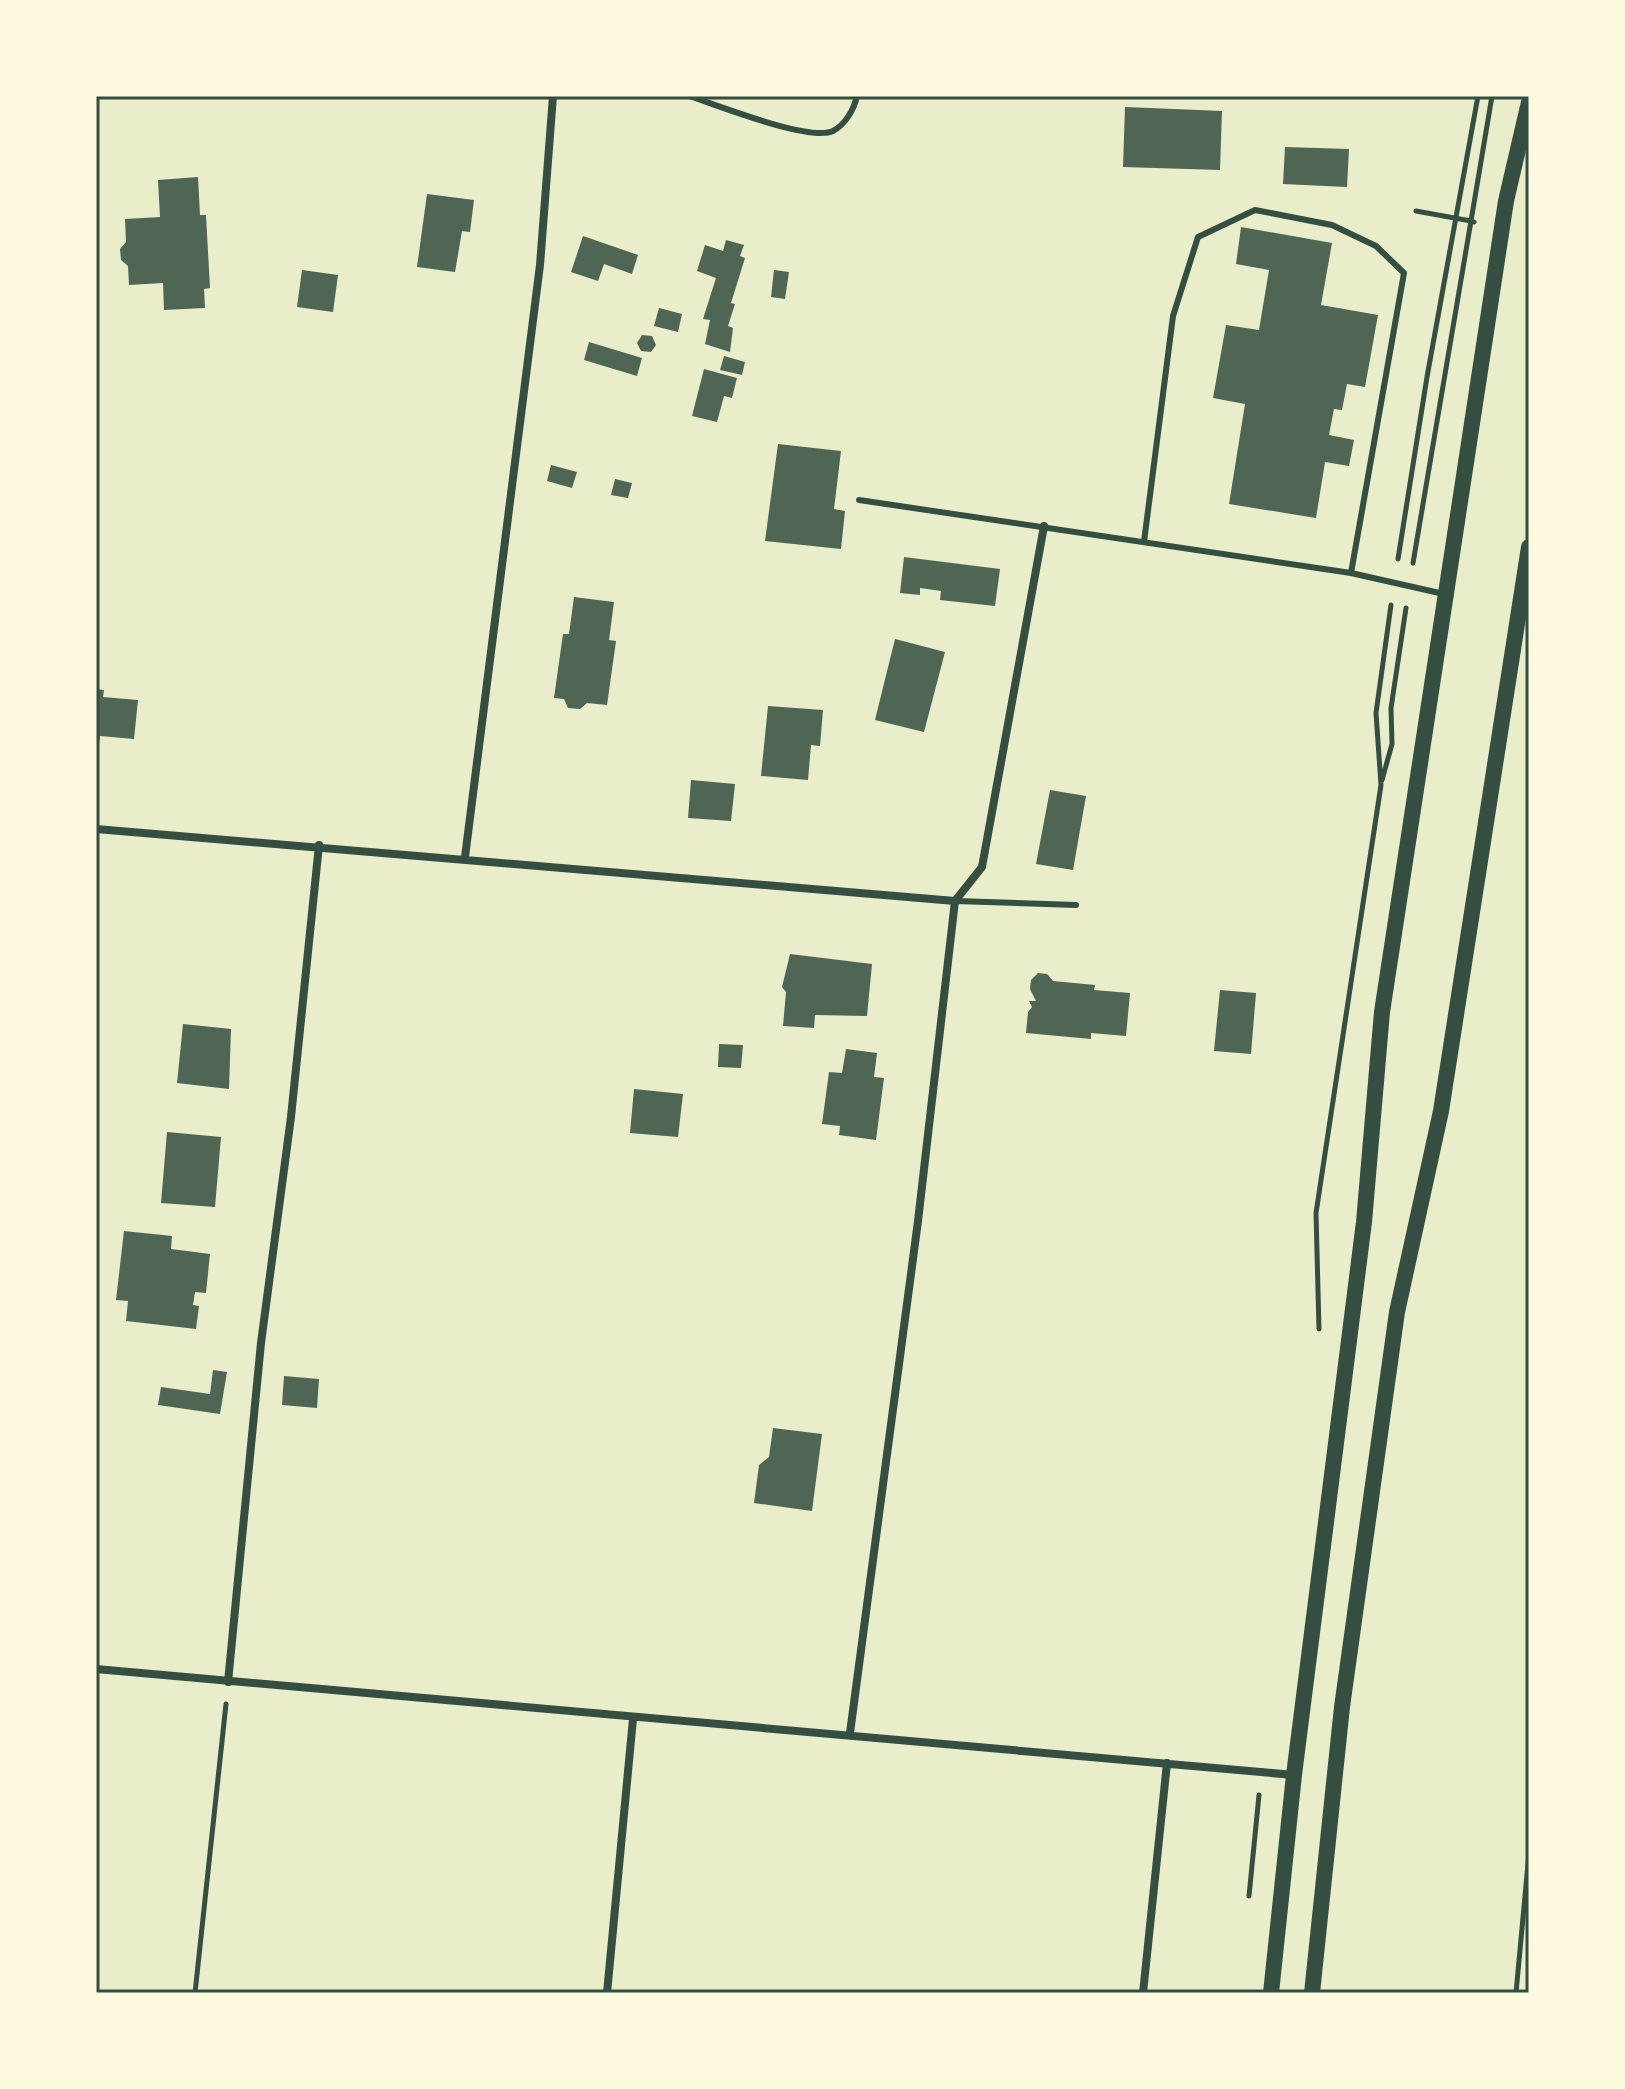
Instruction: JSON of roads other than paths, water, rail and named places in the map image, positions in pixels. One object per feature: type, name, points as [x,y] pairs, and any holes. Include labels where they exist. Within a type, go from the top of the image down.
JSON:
[{"type":"main road","points":[[1271,1993],[1294,1775],[1362,1236],[1382,1012],[1506,201],[1529,102]]},
{"type":"main road","points":[[1312,1993],[1342,1707],[1397,1312],[1441,1111],[1529,547]]},
{"type":"street","points":[[465,857],[540,265],[555,107],[553,96]]},
{"type":"street","points":[[850,1733],[918,1221],[955,901],[982,867],[1044,526]]},
{"type":"street","points":[[96,829],[465,857],[955,901]]},
{"type":"street","points":[[228,1682],[261,1343],[291,1117],[319,845]]},
{"type":"street","points":[[96,1669],[633,1719],[850,1733],[1294,1775]]},
{"type":"street","points":[[607,1993],[633,1719]]},
{"type":"street","points":[[1143,1993],[1167,1763]]},
{"type":"lane","points":[[689,96],[811,133],[833,131],[853,111],[857,96]]},
{"type":"lane","points":[[1144,542],[1173,316],[1198,237],[1255,210],[1332,225],[1376,246],[1404,273],[1351,573]]},
{"type":"lane","points":[[859,500],[1351,573],[1448,594]]},
{"type":"lane","points":[[955,901],[1076,905]]}]
